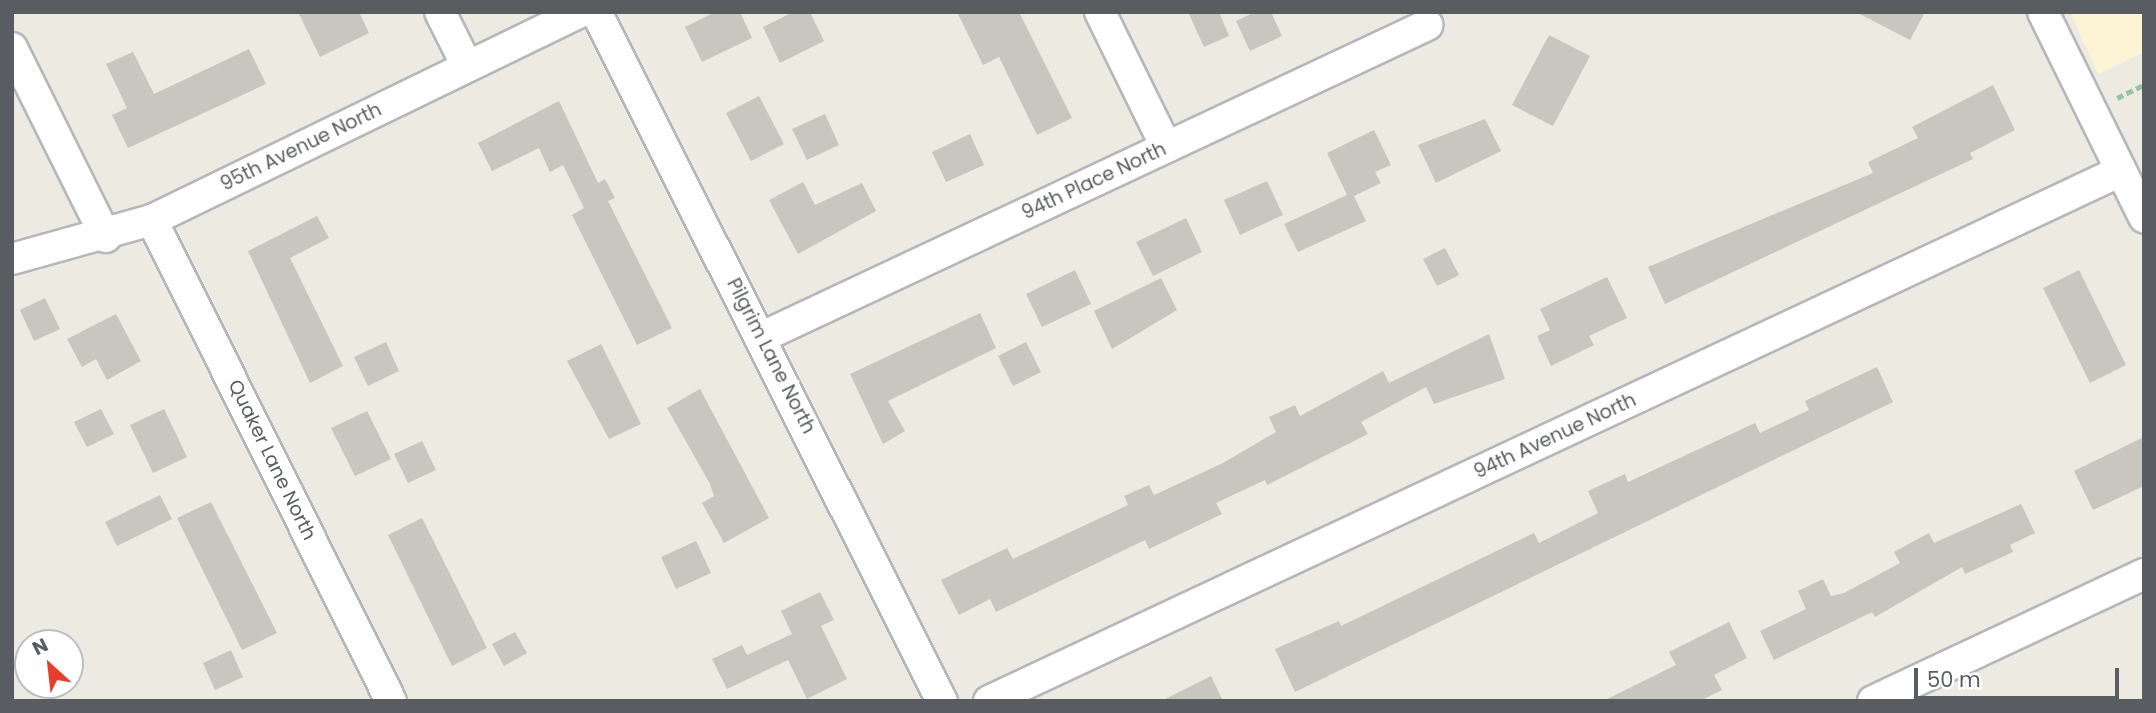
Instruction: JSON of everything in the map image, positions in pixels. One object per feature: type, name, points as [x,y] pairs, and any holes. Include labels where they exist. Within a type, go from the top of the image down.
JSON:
[{"type":"street","points":[[440,12],[467,66]]},
{"type":"street","name":"95th Avenue North","points":[[12,259],[106,237],[152,219],[581,12]]},
{"type":"street","name":"Pilgrim Lane North","points":[[596,12],[762,337],[942,701]]},
{"type":"street","points":[[1100,12],[1166,147]]},
{"type":"street","points":[[2043,12],[2144,217]]},
{"type":"street","name":"94th Place North","points":[[762,337],[1427,25]]},
{"type":"street","points":[[12,48],[106,237]]},
{"type":"street","name":"94th Avenue North","points":[[989,701],[2121,172]]},
{"type":"street","name":"Quaker Lane North","points":[[152,219],[391,701]]},
{"type":"street","points":[[1873,701],[2144,574]]},
{"type":"shaded area","points":[[2070,12],[2144,12],[2144,52],[2098,74]]},
{"type":"building","points":[[298,12],[359,12],[369,33],[320,57]]},
{"type":"building","points":[[715,12],[740,12],[752,38],[702,62],[685,27]]},
{"type":"building","points":[[793,12],[810,12],[824,41],[780,63],[763,27]]},
{"type":"building","points":[[957,12],[1019,12],[1072,118],[1037,135],[999,57],[983,65]]},
{"type":"building","points":[[1188,12],[1219,12],[1229,36],[1204,47]]},
{"type":"building","points":[[1255,12],[1271,12],[1282,36],[1250,51],[1236,21]]},
{"type":"building","points":[[1856,12],[1925,12],[1910,40]]},
{"type":"building","points":[[1549,35],[1590,56],[1553,126],[1512,105]]},
{"type":"building","points":[[249,49],[266,84],[128,148],[112,115],[127,108],[106,64],[133,52],[154,94]]},
{"type":"building","points":[[1993,85],[2015,130],[1970,153],[1973,159],[1665,304],[1648,267],[1873,173],[1868,162],[1918,138],[1912,127]]},
{"type":"building","points":[[759,96],[784,144],[751,161],[726,113]]},
{"type":"building","points":[[559,101],[598,183],[605,179],[615,198],[608,201],[672,328],[637,345],[572,215],[584,208],[563,165],[550,172],[539,148],[492,171],[478,143]]},
{"type":"building","points":[[825,114],[839,145],[807,160],[792,129]]},
{"type":"building","points":[[1485,119],[1501,151],[1436,183],[1418,145]]},
{"type":"building","points":[[1374,130],[1391,165],[1375,172],[1381,183],[1354,196],[1366,221],[1298,252],[1284,224],[1347,195],[1327,153]]},
{"type":"building","points":[[970,134],[984,165],[946,182],[932,152]]},
{"type":"building","points":[[1267,181],[1283,215],[1240,235],[1224,200]]},
{"type":"building","points":[[803,182],[815,205],[862,183],[876,211],[798,254],[769,200]]},
{"type":"building","points":[[317,216],[329,238],[290,258],[343,366],[310,383],[248,251]]},
{"type":"building","points":[[1186,218],[1202,252],[1153,276],[1136,242]]},
{"type":"building","points":[[1445,248],[1459,275],[1437,286],[1423,259]]},
{"type":"building","points":[[1075,270],[1091,304],[1042,327],[1026,294]]},
{"type":"building","points":[[2079,270],[2126,365],[2090,383],[2043,288]]},
{"type":"building","points":[[1607,277],[1627,318],[1589,336],[1594,345],[1551,366],[1537,336],[1550,330],[1540,309]]},
{"type":"building","points":[[1161,278],[1177,310],[1112,349],[1094,311]]},
{"type":"building","points":[[45,298],[60,329],[34,341],[20,310]]},
{"type":"building","points":[[980,313],[996,348],[888,401],[905,431],[883,444],[850,374]]},
{"type":"building","points":[[116,314],[141,361],[107,380],[96,359],[82,367],[67,339]]},
{"type":"building","points":[[1489,334],[1505,379],[1434,404],[1426,387],[1361,422],[1368,434],[1267,485],[1265,480],[1216,503],[1222,514],[1149,549],[1145,540],[996,612],[990,599],[959,615],[941,580],[1007,548],[1013,559],[1128,505],[1124,496],[1149,485],[1154,495],[1223,463],[1276,432],[1269,417],[1295,405],[1300,416],[1383,371],[1389,383]]},
{"type":"building","points":[[386,342],[399,371],[368,386],[354,357]]},
{"type":"building","points":[[1026,342],[1041,372],[1013,386],[998,356]]},
{"type":"building","points":[[601,344],[641,424],[609,439],[567,361]]},
{"type":"building","points":[[1877,367],[1893,402],[1295,692],[1275,649],[1339,621],[1341,626],[1534,533],[1539,543],[1598,513],[1588,491],[1625,474],[1628,482],[1755,423],[1760,433],[1809,410],[1805,401]]},
{"type":"building","points":[[700,389],[769,518],[724,543],[702,503],[714,496],[710,484],[667,408]]},
{"type":"building","points":[[101,409],[114,434],[87,447],[74,422]]},
{"type":"building","points":[[164,409],[187,457],[153,473],[130,425]]},
{"type":"building","points":[[367,411],[391,459],[355,476],[331,428]]},
{"type":"building","points":[[2144,437],[2144,486],[2093,510],[2074,471]]},
{"type":"building","points":[[422,441],[436,470],[408,483],[394,454]]},
{"type":"building","points":[[160,495],[172,519],[117,546],[105,522]]},
{"type":"building","points":[[211,502],[277,633],[242,650],[177,518]]},
{"type":"building","points":[[2021,504],[2035,533],[2010,545],[2013,552],[1965,574],[1962,567],[1875,617],[1872,612],[1774,660],[1760,631],[1806,609],[1798,591],[1823,579],[1831,596],[1844,593],[1900,563],[1894,552],[1929,533],[1934,543]]},
{"type":"building","points":[[422,518],[487,648],[452,666],[388,535]]},
{"type":"building","points":[[696,541],[711,573],[676,589],[661,557]]},
{"type":"building","points":[[820,592],[834,620],[821,626],[847,679],[807,699],[788,660],[727,689],[712,659],[742,645],[747,655],[792,634],[781,611]]},
{"type":"building","points":[[1729,622],[1747,658],[1714,675],[1722,690],[1700,701],[1603,701],[1676,665],[1669,652]]},
{"type":"building","points":[[515,632],[527,653],[504,666],[492,644]]},
{"type":"building","points":[[231,650],[243,677],[215,690],[203,663]]},
{"type":"building","points":[[1211,676],[1223,701],[1161,701]]}]
